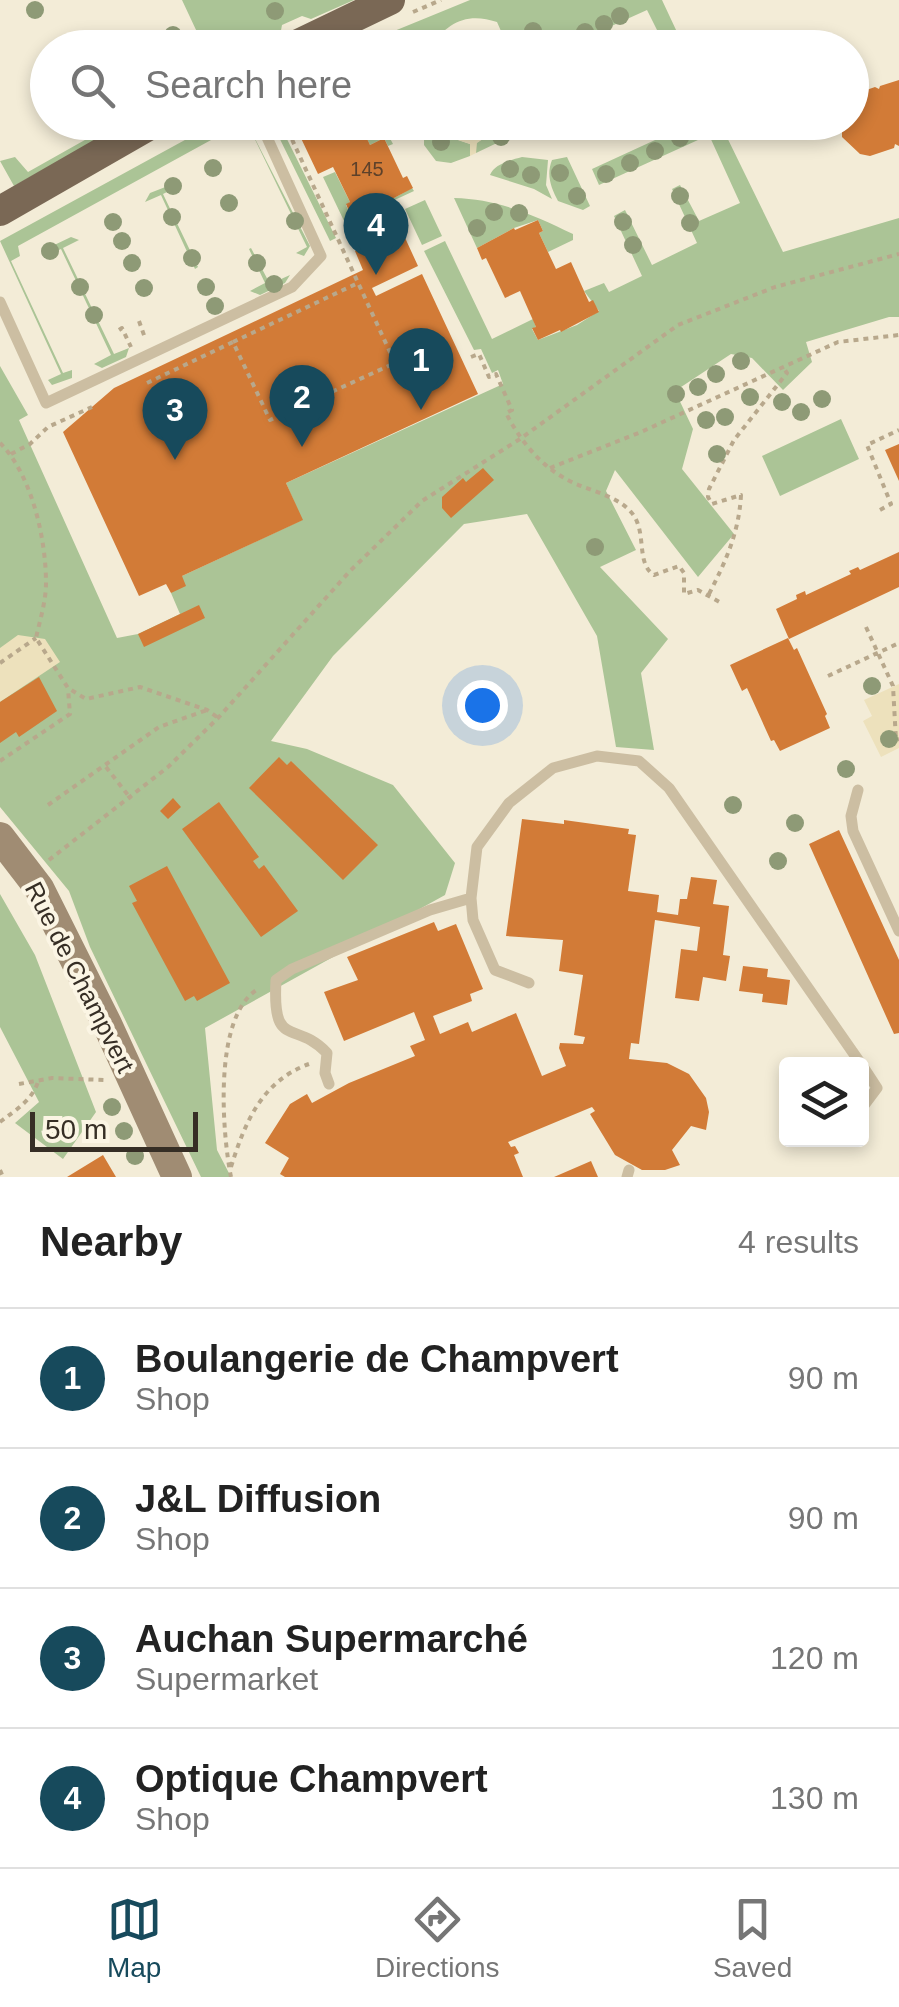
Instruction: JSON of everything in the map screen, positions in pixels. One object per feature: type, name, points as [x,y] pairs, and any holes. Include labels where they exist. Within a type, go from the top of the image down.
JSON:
[{"type":"main road","points":[[328,30],[390,0]]},
{"type":"main road","points":[[0,211],[124,140]]},
{"type":"street","name":"Rue de Champvert","points":[[0,837],[38,888],[177,1177]]},
{"type":"lane","points":[[0,302],[46,402],[292,287],[321,256],[268,140]]},
{"type":"lane","points":[[529,983],[495,970],[473,920],[477,847],[508,804],[553,768],[597,756],[639,762],[669,788],[855,1057]]},
{"type":"lane","points":[[858,790],[851,816],[853,830],[899,930]]},
{"type":"lane","points":[[330,1084],[325,1068],[328,1052],[318,1042],[290,1034],[280,1022],[274,1006],[276,980],[292,969],[430,910],[472,898]]},
{"type":"lane","points":[[869,1076],[877,1088],[869,1099]]},
{"type":"path","points":[[232,342],[270,420],[395,362],[292,140]]},
{"type":"path","points":[[46,862],[131,799],[218,718],[350,571],[422,501],[520,439],[678,325],[776,287],[899,254]]},
{"type":"path","points":[[147,383],[358,283]]},
{"type":"path","points":[[119,330],[122,328],[132,349],[146,341],[138,321]]},
{"type":"path","points":[[550,468],[641,432],[838,342],[899,335]]},
{"type":"path","points":[[471,357],[480,354],[489,377],[496,374],[512,410],[506,413],[520,439],[550,468],[621,503],[632,513],[640,524],[645,567],[650,573],[679,566],[684,573],[684,594],[698,590],[723,604]]},
{"type":"path","points":[[709,595],[739,522],[741,495],[712,504],[709,489],[734,440],[786,373],[783,366]]},
{"type":"path","points":[[11,454],[30,444],[48,427],[92,407]]},
{"type":"path","points":[[880,510],[892,504],[867,445],[899,430]]},
{"type":"path","points":[[0,442],[11,454],[30,500],[42,552],[46,584],[36,638],[68,688],[86,699],[140,686],[218,718]]},
{"type":"path","points":[[866,627],[893,686],[899,747]]},
{"type":"path","points":[[0,664],[36,638]]},
{"type":"path","points":[[828,676],[899,642]]},
{"type":"path","points":[[0,762],[70,714],[68,688]]},
{"type":"path","points":[[48,806],[158,727],[206,710]]},
{"type":"path","points":[[105,765],[131,799]]},
{"type":"path","points":[[230,1174],[222,1079],[233,1032],[242,1006],[252,992],[276,980]]},
{"type":"path","points":[[230,1174],[244,1128],[263,1096],[283,1074],[308,1064],[325,1068]]},
{"type":"path","points":[[19,1084],[39,1079],[134,1083]]},
{"type":"path","points":[[0,1122],[26,1103],[36,1091],[39,1079]]},
{"type":"path","points":[[0,1170],[3,1177]]},
{"type":"green space","points":[[182,0],[354,0],[311,19],[302,16],[282,25],[281,30],[196,30]]},
{"type":"green space","points":[[470,0],[662,0],[676,30],[657,30],[647,10],[603,30],[501,30],[497,22],[477,18],[459,21],[445,30],[397,30]]},
{"type":"green space","points":[[85,140],[97,140],[14,186],[0,161],[15,157],[28,172]]},
{"type":"green space","points":[[185,140],[211,140],[18,246],[20,256],[11,261],[63,373],[72,370],[72,378],[52,385],[48,380],[61,374],[0,241]]},
{"type":"green space","points":[[255,140],[310,246],[304,256],[296,253],[307,247]]},
{"type":"green space","points":[[280,140],[287,140],[336,238],[330,241]]},
{"type":"green space","points":[[424,140],[458,140],[470,144],[470,156],[451,163],[436,161]]},
{"type":"green space","points":[[481,140],[503,140],[476,153],[476,143]]},
{"type":"green space","points":[[655,140],[698,140],[599,185],[592,169]]},
{"type":"green space","points":[[711,140],[728,140],[783,252],[899,218],[899,317],[806,342],[812,362],[783,390],[752,358],[731,354],[675,391],[693,429],[682,469],[734,534],[698,577],[615,470],[606,491],[636,550],[600,567],[668,639],[641,673],[654,750],[616,747],[597,636],[527,514],[464,524],[333,656],[271,741],[307,749],[393,785],[455,863],[445,895],[205,1028],[217,1150],[231,1177],[201,1177],[90,947],[69,891],[0,807],[0,366],[28,415],[19,420],[117,638],[138,634],[180,614],[171,593],[182,576],[302,520],[286,483],[503,384],[498,370],[492,373],[481,349],[474,350],[424,251],[445,241],[492,339],[533,319],[536,327],[532,329],[538,340],[577,325],[599,311],[584,291],[604,283],[609,292],[642,276],[614,216],[625,210],[652,265],[697,243],[672,189],[680,185],[699,221],[740,203]]},
{"type":"green space","points":[[522,157],[548,160],[546,185],[552,199],[490,175],[499,165]]},
{"type":"green space","points":[[567,157],[590,206],[583,210],[558,201],[551,186],[552,160]]},
{"type":"green space","points":[[335,172],[350,202],[346,205],[351,216],[374,205],[376,208],[412,188],[414,191],[345,223],[323,177]]},
{"type":"green space","points":[[173,184],[177,187],[163,194],[198,267],[195,269],[161,195],[145,202],[150,193]]},
{"type":"green space","points":[[454,198],[515,209],[573,234],[573,240],[548,252],[538,220],[477,248]]},
{"type":"green space","points":[[425,200],[442,236],[422,245],[405,209]]},
{"type":"green space","points":[[71,237],[79,240],[63,248],[114,354],[129,348],[126,357],[102,368],[94,364],[111,355],[61,249],[46,256],[48,248]]},
{"type":"green space","points":[[251,248],[270,284],[290,275],[285,283],[260,295],[250,291],[265,283]]},
{"type":"green space","points":[[841,419],[859,459],[780,496],[762,456]]},
{"type":"green space","points":[[0,894],[35,955],[96,1112],[63,1159],[15,1123],[39,1102],[0,1027]]},
{"type":"shaded area","points":[[458,140],[481,140],[476,153],[470,156],[470,144]]},
{"type":"shaded area","points":[[18,635],[45,639],[60,662],[0,702],[0,648]]},
{"type":"shaded area","points":[[899,684],[899,748],[881,757],[863,721],[872,716],[864,700]]},
{"type":"building","points":[[899,80],[899,146],[895,144],[894,148],[870,156],[860,154],[845,140],[869,140],[869,89]]},
{"type":"building","points":[[302,140],[368,140],[370,145],[385,140],[403,178],[407,176],[413,188],[351,216],[346,204],[350,202],[333,167],[318,174]]},
{"type":"building","points":[[538,220],[543,231],[539,233],[556,269],[571,262],[589,302],[593,300],[599,312],[538,340],[520,291],[505,298],[477,248]]},
{"type":"building","points":[[401,229],[418,266],[372,288],[376,296],[422,274],[478,394],[286,483],[303,520],[182,576],[186,586],[171,593],[166,584],[139,596],[63,432],[114,388],[363,270],[355,251]]},
{"type":"building","points":[[899,444],[899,481],[885,450]]},
{"type":"building","points":[[483,468],[494,480],[451,518],[442,508],[442,497],[463,478],[466,482]]},
{"type":"building","points":[[899,552],[899,587],[789,639],[776,609],[797,599],[796,595],[805,591],[806,595],[851,574],[849,571]]},
{"type":"building","points":[[199,605],[205,618],[144,647],[138,634]]},
{"type":"building","points":[[788,638],[794,650],[797,648],[830,728],[780,751],[771,741],[747,688],[742,691],[730,665]]},
{"type":"building","points":[[39,677],[57,711],[19,737],[16,732],[0,743],[0,702]]},
{"type":"building","points":[[279,757],[287,765],[291,761],[378,845],[343,880],[249,788]]},
{"type":"building","points":[[173,798],[181,807],[168,819],[160,811]]},
{"type":"building","points":[[219,802],[259,857],[253,861],[259,869],[264,865],[298,911],[261,937],[182,829]]},
{"type":"building","points":[[522,819],[629,829],[628,834],[636,835],[628,891],[659,895],[657,912],[678,915],[680,899],[687,899],[691,877],[717,880],[713,904],[729,906],[723,955],[730,956],[726,981],[703,977],[699,1001],[675,998],[681,949],[697,951],[700,927],[655,920],[639,1044],[631,1043],[629,1059],[667,1063],[689,1074],[706,1098],[706,1130],[691,1126],[672,1150],[680,1165],[665,1170],[642,1170],[615,1155],[590,1114],[595,1111],[592,1107],[508,1142],[519,1153],[514,1155],[523,1177],[280,1174],[289,1158],[265,1143],[290,1104],[307,1094],[312,1103],[415,1056],[410,1046],[425,1040],[414,1012],[344,1041],[324,992],[358,980],[347,957],[434,922],[438,931],[456,924],[483,989],[470,994],[472,1001],[433,1016],[440,1034],[468,1022],[472,1032],[516,1013],[542,1076],[566,1066],[560,1043],[583,1044],[585,1037],[574,1035],[583,975],[559,971],[563,940],[506,936]]},
{"type":"building","points":[[839,830],[899,960],[899,1033],[894,1034],[809,844]]},
{"type":"building","points":[[167,866],[230,983],[197,1001],[194,996],[185,1001],[132,903],[137,901],[129,886]]},
{"type":"building","points":[[743,966],[768,969],[767,977],[790,980],[787,1005],[762,1002],[763,994],[739,991]]},
{"type":"building","points":[[103,1155],[116,1177],[67,1177]]},
{"type":"building","points":[[591,1161],[598,1177],[554,1177]]},
{"type":"place","name":"Optique Champvert","points":[[376,275]]},
{"type":"place","name":"Boulangerie de Champvert","points":[[421,410]]},
{"type":"place","name":"J&L Diffusion","points":[[302,447]]},
{"type":"place","name":"Auchan Supermarché","points":[[175,460]]}]
